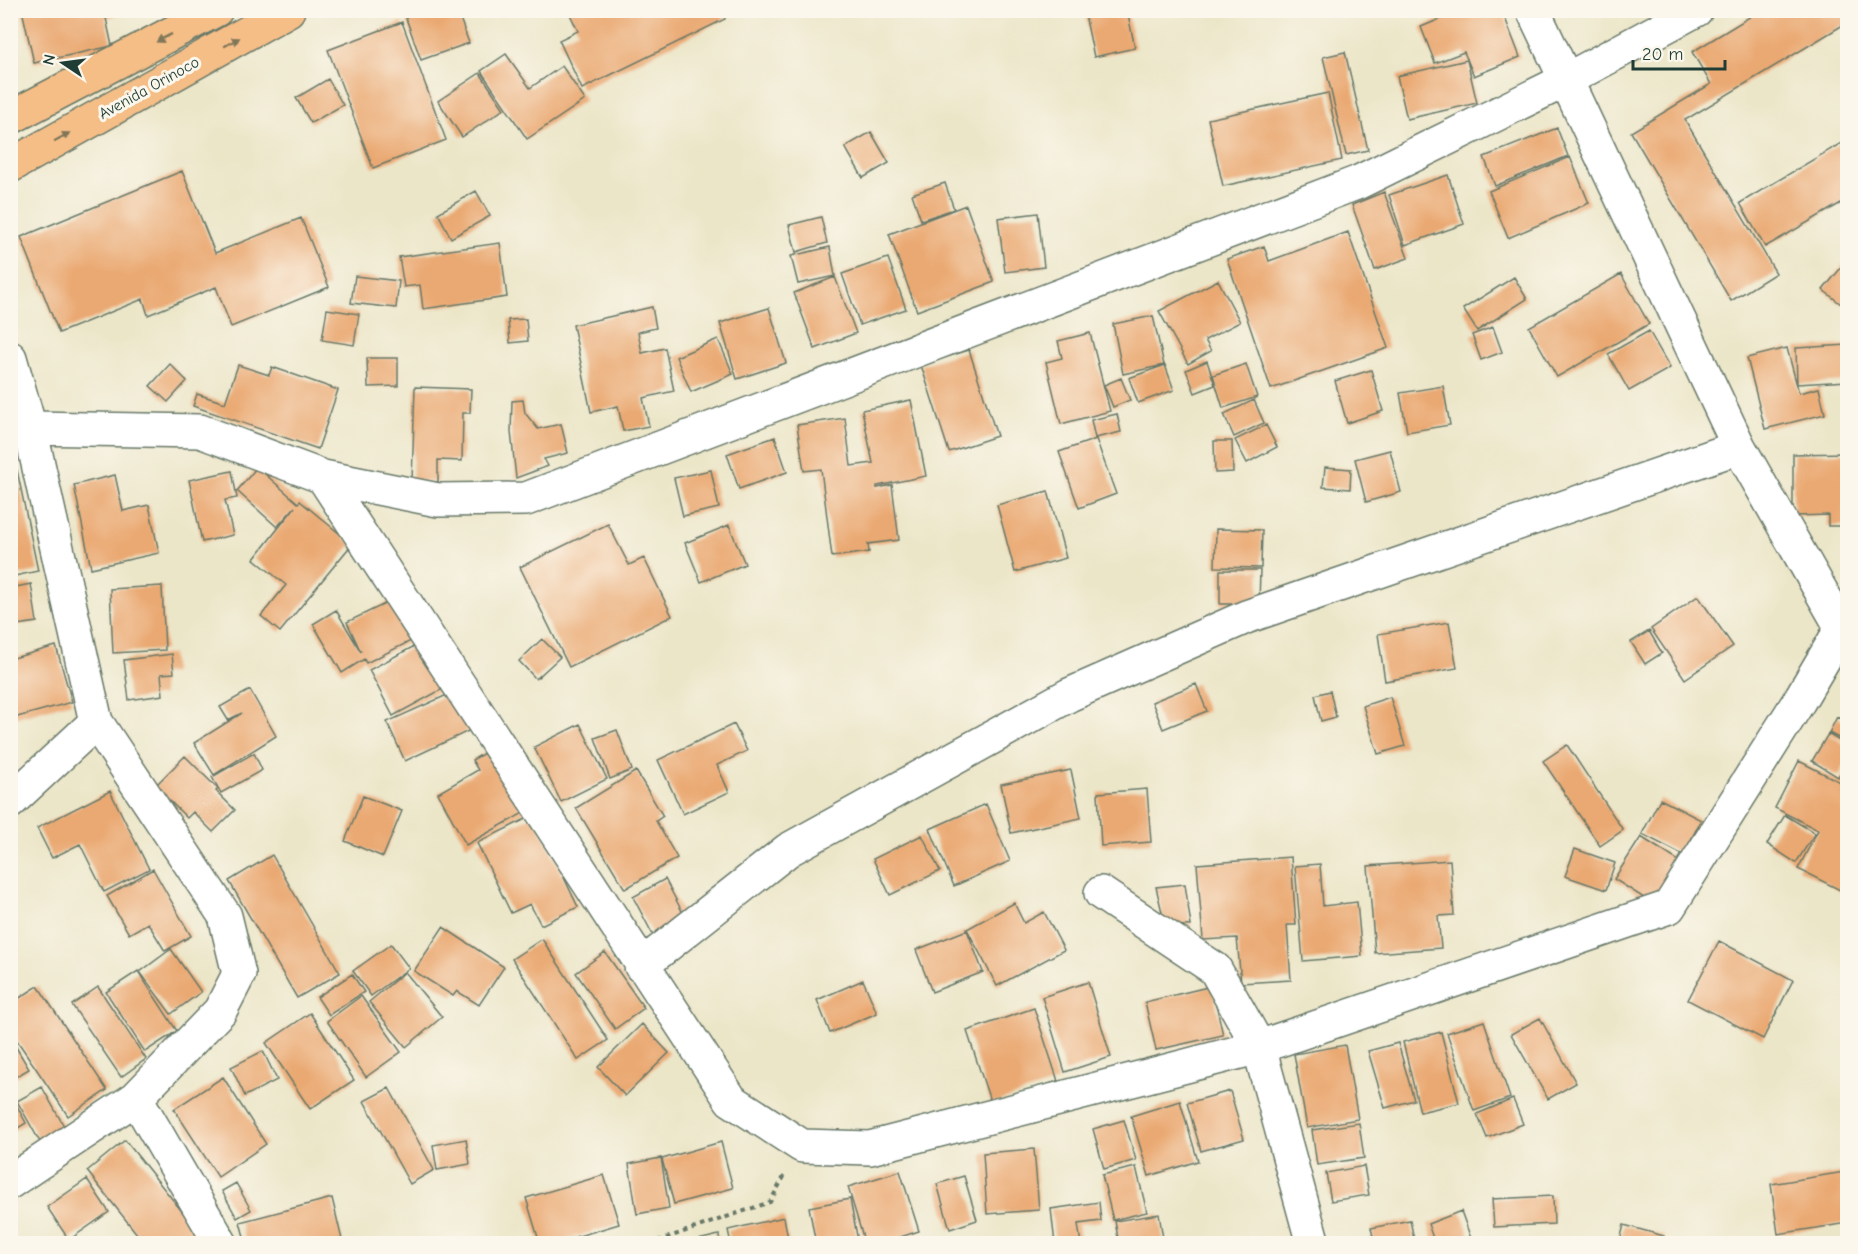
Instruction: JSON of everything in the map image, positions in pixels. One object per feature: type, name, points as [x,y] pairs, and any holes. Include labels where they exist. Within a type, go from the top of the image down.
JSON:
[{"type":"main road","points":[[11,111],[216,10]]},
{"type":"main road","name":"Avenida Orinoco","points":[[10,166],[288,10]]},
{"type":"street","points":[[323,477],[641,966],[731,1100],[802,1146],[870,1148],[1260,1047],[1669,907],[1845,628],[1740,447],[1533,10]]},
{"type":"street","points":[[20,432],[200,431],[323,477],[438,500],[526,499],[1359,182],[1566,80],[1696,10]]},
{"type":"street","points":[[10,358],[20,432],[96,722],[225,916],[239,974],[220,1011],[136,1098],[10,1182]]},
{"type":"street","points":[[641,966],[788,850],[1069,694],[1246,617],[1740,447]]},
{"type":"street","points":[[10,802],[96,722]]},
{"type":"street","points":[[1101,893],[1215,969],[1260,1047],[1313,1244]]},
{"type":"street","points":[[136,1098],[220,1244]]},
{"type":"path","points":[[649,1244],[770,1202],[802,1146]]},
{"type":"building","points":[[22,10],[133,11],[106,18],[112,46],[34,63]]},
{"type":"building","points":[[403,10],[457,10],[469,43],[421,60]]},
{"type":"building","points":[[568,10],[721,10],[725,19],[582,89],[559,40],[578,31]]},
{"type":"building","points":[[1084,10],[1127,10],[1135,48],[1094,57]]},
{"type":"building","points":[[1462,10],[1502,10],[1520,57],[1474,76],[1464,52],[1435,63],[1421,27]]},
{"type":"building","points":[[1761,10],[1848,10],[1848,22],[1685,120],[1776,273],[1731,301],[1631,132],[1711,84],[1692,52]]},
{"type":"building","points":[[402,22],[446,140],[373,168],[328,50]]},
{"type":"building","points":[[1345,52],[1368,150],[1346,155],[1323,57]]},
{"type":"building","points":[[506,54],[530,88],[562,66],[585,100],[527,139],[481,71]]},
{"type":"building","points":[[1467,60],[1477,103],[1407,119],[1397,76]]},
{"type":"building","points":[[480,73],[504,109],[462,137],[438,101]]},
{"type":"building","points":[[328,79],[343,105],[311,123],[296,98]]},
{"type":"building","points":[[1328,93],[1342,160],[1223,186],[1208,119]]},
{"type":"building","points":[[1557,128],[1568,156],[1495,186],[1484,157]]},
{"type":"building","points":[[871,132],[889,163],[863,178],[845,147]]},
{"type":"building","points":[[1848,139],[1848,199],[1765,247],[1740,203]]},
{"type":"building","points":[[1570,157],[1589,203],[1508,238],[1489,191]]},
{"type":"building","points":[[182,171],[215,253],[301,218],[329,287],[231,327],[216,287],[148,315],[143,299],[59,333],[21,237]]},
{"type":"building","points":[[1448,175],[1464,224],[1405,245],[1389,195]]},
{"type":"building","points":[[945,183],[954,209],[921,220],[912,194]]},
{"type":"building","points":[[476,191],[490,216],[451,238],[438,213]]},
{"type":"building","points":[[1384,192],[1408,258],[1375,270],[1352,205]]},
{"type":"building","points":[[966,205],[994,282],[917,311],[889,234]]},
{"type":"building","points":[[1038,213],[1044,267],[1005,272],[998,218]]},
{"type":"building","points":[[821,217],[827,243],[796,252],[789,225]]},
{"type":"building","points":[[1348,232],[1388,348],[1271,389],[1227,259],[1264,246],[1269,261]]},
{"type":"building","points":[[500,243],[507,297],[423,309],[420,285],[404,287],[399,257]]},
{"type":"building","points":[[830,247],[835,276],[798,284],[791,256]]},
{"type":"building","points":[[888,258],[906,309],[860,325],[842,274]]},
{"type":"building","points":[[1848,259],[1848,295],[1841,304],[1823,290]]},
{"type":"building","points":[[1621,274],[1649,324],[1557,377],[1529,327]]},
{"type":"building","points":[[355,276],[399,281],[396,308],[351,303]]},
{"type":"building","points":[[835,277],[856,333],[815,349],[794,293]]},
{"type":"building","points":[[1514,277],[1527,299],[1477,331],[1463,309]]},
{"type":"building","points":[[1218,280],[1240,322],[1205,340],[1211,351],[1188,364],[1159,311]]},
{"type":"building","points":[[652,307],[656,328],[638,332],[642,353],[665,348],[674,391],[643,398],[649,426],[623,431],[618,406],[591,412],[573,325]]},
{"type":"building","points":[[769,308],[786,363],[737,379],[720,323]]},
{"type":"building","points":[[327,309],[359,314],[354,345],[322,340]]},
{"type":"building","points":[[1153,316],[1164,365],[1123,374],[1113,324]]},
{"type":"building","points":[[526,319],[528,341],[510,343],[508,320]]},
{"type":"building","points":[[1493,327],[1502,352],[1481,360],[1472,335]]},
{"type":"building","points":[[1649,331],[1670,368],[1629,391],[1608,354]]},
{"type":"building","points":[[1090,333],[1110,411],[1061,424],[1046,362],[1062,358],[1058,341]]},
{"type":"building","points":[[718,339],[733,374],[691,392],[676,357]]},
{"type":"building","points":[[1848,345],[1848,381],[1797,384],[1796,348]]},
{"type":"building","points":[[1787,348],[1799,393],[1819,388],[1825,414],[1765,429],[1747,358]]},
{"type":"building","points":[[969,350],[997,436],[949,452],[921,365]]},
{"type":"building","points":[[367,358],[398,358],[398,386],[368,387]]},
{"type":"building","points":[[1207,361],[1215,385],[1195,393],[1186,370]]},
{"type":"building","points":[[170,364],[187,381],[168,402],[150,386]]},
{"type":"building","points":[[1246,364],[1257,397],[1223,408],[1213,375]]},
{"type":"building","points":[[238,365],[269,375],[272,367],[338,390],[318,449],[193,406],[197,394],[225,403]]},
{"type":"building","points":[[1165,365],[1174,390],[1138,403],[1129,378]]},
{"type":"building","points":[[1371,370],[1383,411],[1347,423],[1335,381]]},
{"type":"building","points":[[1121,378],[1130,400],[1113,407],[1104,385]]},
{"type":"building","points":[[1443,386],[1450,425],[1407,432],[1400,393]]},
{"type":"building","points":[[415,387],[471,389],[470,413],[463,413],[462,461],[438,460],[438,482],[412,481]]},
{"type":"building","points":[[523,400],[525,413],[538,429],[561,424],[568,453],[544,459],[548,466],[516,478],[511,432],[512,401]]},
{"type":"building","points":[[911,400],[926,476],[877,486],[877,488],[892,485],[899,540],[868,544],[869,552],[832,557],[821,469],[804,471],[797,425],[845,418],[851,466],[873,463],[862,410]]},
{"type":"building","points":[[1254,400],[1264,423],[1234,437],[1224,414]]},
{"type":"building","points":[[1117,414],[1121,432],[1095,438],[1091,420]]},
{"type":"building","points":[[1266,425],[1277,447],[1247,463],[1235,440]]},
{"type":"building","points":[[775,437],[787,472],[739,489],[727,454]]},
{"type":"building","points":[[1096,439],[1116,494],[1079,508],[1059,452]]},
{"type":"building","points":[[1214,441],[1232,441],[1233,472],[1215,473]]},
{"type":"building","points":[[1390,450],[1401,492],[1366,502],[1355,459]]},
{"type":"building","points":[[1848,453],[1848,526],[1828,526],[1828,515],[1793,516],[1793,454]]},
{"type":"building","points":[[257,467],[298,503],[300,501],[352,544],[280,632],[261,616],[286,585],[254,559],[295,507],[277,527],[237,491]]},
{"type":"building","points":[[1325,467],[1351,469],[1350,489],[1323,487]]},
{"type":"building","points":[[17,470],[38,571],[10,577],[10,472]]},
{"type":"building","points":[[711,470],[719,508],[683,516],[674,478]]},
{"type":"building","points":[[232,471],[237,498],[225,500],[233,535],[202,542],[189,480]]},
{"type":"building","points":[[115,475],[123,511],[149,505],[159,553],[91,568],[74,485]]},
{"type":"building","points":[[1048,491],[1066,558],[1015,572],[997,505]]},
{"type":"building","points":[[608,524],[629,565],[644,558],[672,616],[569,667],[520,567]]},
{"type":"building","points":[[729,525],[745,564],[701,582],[685,543]]},
{"type":"building","points":[[1216,529],[1262,530],[1261,568],[1215,567]]},
{"type":"building","points":[[1220,570],[1260,570],[1259,604],[1220,604]]},
{"type":"building","points":[[31,584],[37,622],[10,626],[10,588]]},
{"type":"building","points":[[162,586],[165,650],[113,653],[110,589]]},
{"type":"building","points":[[1698,596],[1733,646],[1685,679],[1651,629]]},
{"type":"building","points":[[393,600],[413,640],[366,663],[364,659],[342,673],[313,624],[336,610],[361,652],[347,622]]},
{"type":"building","points":[[1449,622],[1457,668],[1385,681],[1378,634]]},
{"type":"building","points":[[1649,631],[1662,653],[1645,664],[1631,642]]},
{"type":"building","points":[[542,639],[560,657],[536,679],[519,661]]},
{"type":"building","points":[[426,640],[450,685],[393,716],[369,670]]},
{"type":"building","points":[[56,646],[72,702],[10,719],[10,659]]},
{"type":"building","points":[[172,654],[174,673],[161,674],[163,695],[129,700],[124,660]]},
{"type":"building","points":[[1196,684],[1207,711],[1163,729],[1152,702]]},
{"type":"building","points":[[250,690],[276,736],[214,775],[194,743],[242,713],[228,720],[220,707]]},
{"type":"building","points":[[458,690],[475,728],[405,761],[387,722]]},
{"type":"building","points":[[1330,691],[1336,717],[1321,721],[1315,695]]},
{"type":"building","points":[[1390,697],[1405,746],[1378,754],[1363,706]]},
{"type":"building","points":[[1837,717],[1848,722],[1848,743],[1829,733]]},
{"type":"building","points":[[580,724],[607,779],[561,802],[534,747]]},
{"type":"building","points":[[734,724],[747,751],[717,765],[729,792],[683,814],[658,760]]},
{"type":"building","points":[[617,730],[632,770],[610,779],[595,738]]},
{"type":"building","points":[[1828,734],[1848,746],[1848,760],[1838,777],[1812,761]]},
{"type":"building","points":[[1567,745],[1623,830],[1600,846],[1543,761]]},
{"type":"building","points":[[493,748],[527,811],[466,845],[438,793],[478,770],[472,760]]},
{"type":"building","points":[[254,753],[262,770],[221,793],[212,777]]},
{"type":"building","points":[[185,756],[235,810],[213,832],[193,812],[187,818],[155,786]]},
{"type":"building","points":[[1799,761],[1840,782],[1848,766],[1848,801],[1843,810],[1848,813],[1848,894],[1798,869],[1818,830],[1775,808]]},
{"type":"building","points":[[1071,770],[1081,818],[1011,833],[1001,784]]},
{"type":"building","points":[[636,771],[663,816],[656,821],[677,858],[625,889],[576,808]]},
{"type":"building","points":[[1147,789],[1151,842],[1101,846],[1098,793]]},
{"type":"building","points":[[110,791],[149,869],[104,892],[80,844],[52,858],[37,828]]},
{"type":"building","points":[[363,796],[402,811],[383,857],[345,841]]},
{"type":"building","points":[[1660,799],[1701,820],[1683,855],[1642,834]]},
{"type":"building","points":[[986,804],[1010,861],[954,886],[930,829]]},
{"type":"building","points":[[534,815],[578,907],[541,925],[530,904],[511,913],[477,843]]},
{"type":"building","points":[[1785,815],[1815,833],[1796,863],[1767,844]]},
{"type":"building","points":[[922,835],[940,871],[890,895],[873,859]]},
{"type":"building","points":[[1641,837],[1685,865],[1658,907],[1614,879]]},
{"type":"building","points":[[1575,849],[1615,863],[1606,890],[1565,876]]},
{"type":"building","points":[[272,855],[340,973],[297,998],[229,881]]},
{"type":"building","points":[[1291,857],[1296,925],[1287,925],[1291,980],[1241,983],[1237,938],[1203,940],[1197,864]]},
{"type":"building","points":[[1450,860],[1454,915],[1438,916],[1441,948],[1375,953],[1368,866]]},
{"type":"building","points":[[1320,864],[1323,906],[1357,902],[1362,956],[1303,961],[1295,866]]},
{"type":"building","points":[[153,869],[191,936],[165,951],[148,923],[129,934],[107,896]]},
{"type":"building","points":[[665,879],[685,917],[653,935],[633,897]]},
{"type":"building","points":[[1185,884],[1191,926],[1165,925],[1156,887]]},
{"type":"building","points":[[1014,903],[1024,923],[1044,912],[1064,950],[997,986],[967,929]]},
{"type":"building","points":[[443,927],[504,967],[479,1005],[457,991],[453,996],[414,971]]},
{"type":"building","points":[[967,930],[983,972],[932,992],[916,950]]},
{"type":"building","points":[[542,939],[608,1040],[578,1060],[512,959]]},
{"type":"building","points":[[1719,941],[1793,980],[1763,1039],[1688,1000]]},
{"type":"building","points":[[391,944],[409,968],[371,996],[353,971]]},
{"type":"building","points":[[171,949],[201,992],[171,1014],[140,972]]},
{"type":"building","points":[[605,952],[644,1008],[615,1029],[576,973]]},
{"type":"building","points":[[138,971],[177,1031],[145,1052],[106,992]]},
{"type":"building","points":[[405,972],[442,1017],[406,1047],[369,1002]]},
{"type":"building","points":[[352,974],[364,992],[329,1015],[317,997]]},
{"type":"building","points":[[863,980],[877,1013],[830,1033],[817,1000]]},
{"type":"building","points":[[1088,982],[1111,1057],[1065,1072],[1042,997]]},
{"type":"building","points":[[38,986],[107,1090],[68,1116],[10,1030],[10,1004]]},
{"type":"building","points":[[1212,986],[1223,1035],[1156,1050],[1145,1002]]},
{"type":"building","points":[[98,987],[146,1059],[121,1077],[72,1005]]},
{"type":"building","points":[[361,996],[401,1052],[366,1077],[327,1021]]},
{"type":"building","points":[[1034,1008],[1058,1081],[991,1104],[967,1031]]},
{"type":"building","points":[[310,1013],[354,1080],[310,1109],[266,1043]]},
{"type":"building","points":[[1540,1018],[1576,1083],[1548,1099],[1511,1034]]},
{"type":"building","points":[[1484,1021],[1510,1098],[1474,1111],[1447,1033]]},
{"type":"building","points":[[642,1024],[669,1053],[625,1096],[598,1067]]},
{"type":"building","points":[[1441,1032],[1459,1103],[1420,1112],[1403,1042]]},
{"type":"building","points":[[10,1037],[29,1069],[10,1080]]},
{"type":"building","points":[[1398,1043],[1414,1100],[1385,1108],[1368,1051]]},
{"type":"building","points":[[1345,1045],[1358,1119],[1307,1128],[1294,1054]]},
{"type":"building","points":[[263,1051],[277,1080],[245,1096],[231,1067]]},
{"type":"building","points":[[223,1077],[266,1144],[218,1177],[174,1109]]},
{"type":"building","points":[[42,1087],[65,1128],[40,1142],[17,1101]]},
{"type":"building","points":[[389,1088],[434,1170],[410,1184],[364,1101]]},
{"type":"building","points":[[1230,1091],[1244,1139],[1201,1151],[1187,1103]]},
{"type":"building","points":[[10,1093],[26,1123],[10,1133]]},
{"type":"building","points":[[1513,1099],[1523,1124],[1487,1138],[1477,1114]]},
{"type":"building","points":[[1180,1101],[1198,1161],[1149,1176],[1131,1116]]},
{"type":"building","points":[[1124,1120],[1136,1160],[1104,1169],[1093,1129]]},
{"type":"building","points":[[1359,1123],[1364,1158],[1317,1165],[1312,1130]]},
{"type":"building","points":[[466,1139],[470,1164],[437,1170],[433,1145]]},
{"type":"building","points":[[125,1140],[208,1244],[145,1244],[87,1171]]},
{"type":"building","points":[[721,1142],[733,1188],[674,1204],[662,1159]]},
{"type":"building","points":[[1034,1149],[1039,1210],[987,1214],[983,1153]]},
{"type":"building","points":[[661,1158],[669,1208],[637,1214],[629,1164]]},
{"type":"building","points":[[1364,1166],[1369,1195],[1331,1201],[1326,1173]]},
{"type":"building","points":[[1136,1167],[1147,1212],[1113,1220],[1102,1175]]},
{"type":"building","points":[[900,1171],[919,1231],[879,1244],[865,1244],[848,1187]]},
{"type":"building","points":[[1844,1172],[1848,1197],[1848,1223],[1778,1234],[1771,1184]]},
{"type":"building","points":[[604,1175],[619,1224],[552,1244],[540,1244],[526,1198]]},
{"type":"building","points":[[964,1176],[977,1220],[950,1229],[937,1184]]},
{"type":"building","points":[[87,1179],[109,1212],[69,1240],[47,1207]]},
{"type":"building","points":[[236,1183],[251,1210],[237,1218],[222,1191]]},
{"type":"building","points":[[1553,1196],[1554,1224],[1494,1227],[1492,1199]]},
{"type":"building","points":[[332,1198],[343,1244],[246,1244],[240,1222]]},
{"type":"building","points":[[850,1199],[858,1241],[846,1244],[816,1244],[809,1207]]},
{"type":"building","points":[[1099,1202],[1101,1221],[1078,1224],[1081,1244],[1055,1244],[1051,1209]]},
{"type":"building","points":[[1461,1211],[1473,1244],[1435,1244],[1428,1224]]},
{"type":"building","points":[[1159,1214],[1164,1244],[1119,1244],[1115,1221]]},
{"type":"building","points":[[784,1217],[789,1244],[731,1244],[728,1230]]},
{"type":"building","points":[[1410,1220],[1415,1244],[1364,1244],[1374,1240],[1371,1228]]},
{"type":"building","points":[[1624,1225],[1664,1236],[1662,1244],[1619,1244]]},
{"type":"building","points":[[719,1235],[720,1244],[685,1244],[685,1243]]}]
